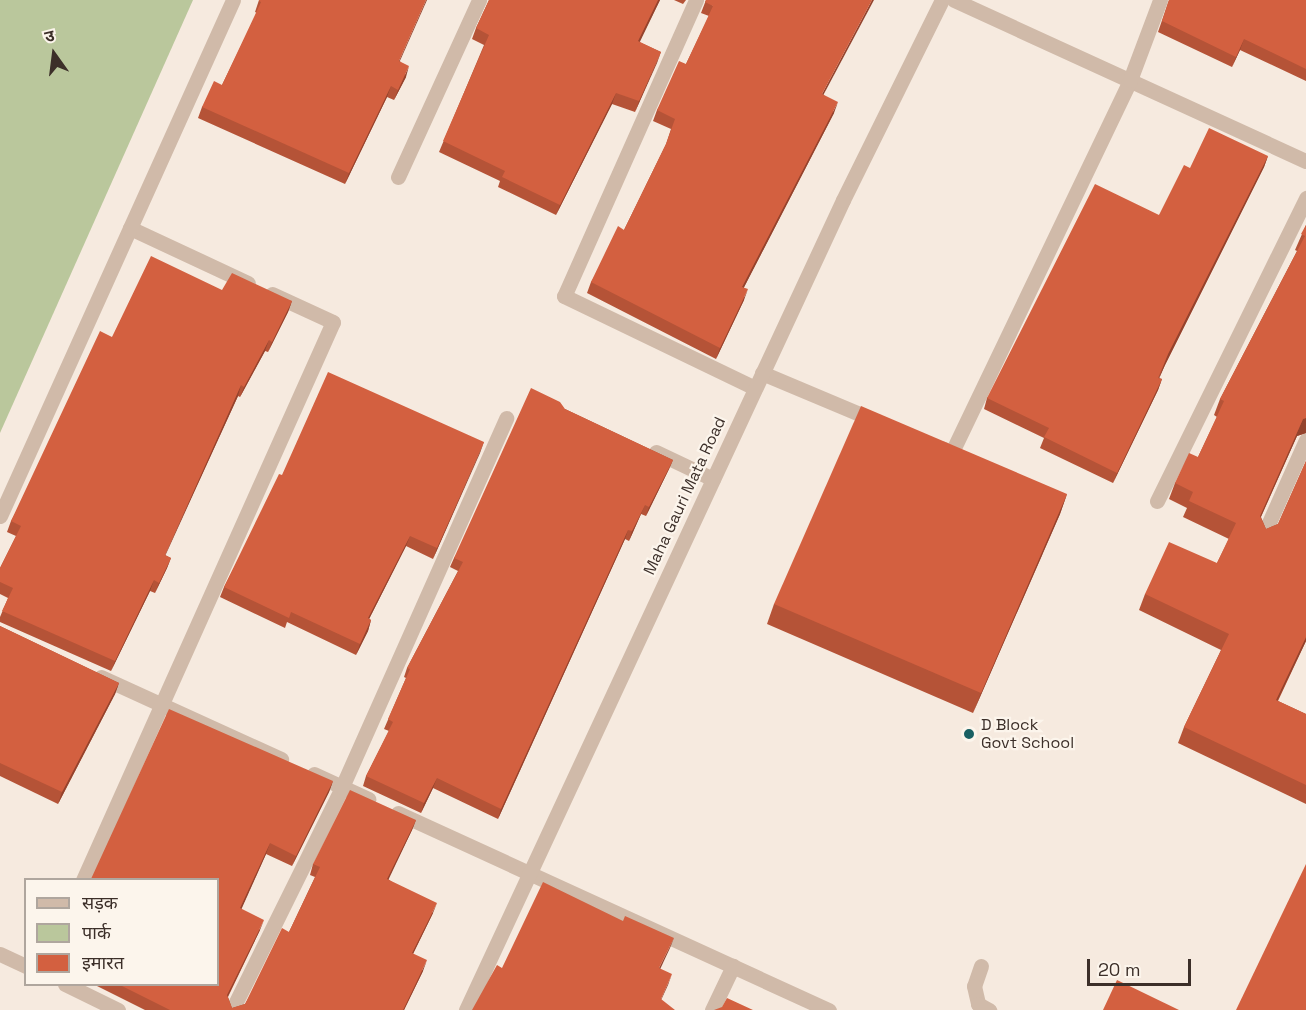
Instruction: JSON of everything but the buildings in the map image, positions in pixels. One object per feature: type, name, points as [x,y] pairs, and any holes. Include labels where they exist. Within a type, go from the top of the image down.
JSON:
[{"type":"street","points":[[0,516],[233,0]]},
{"type":"street","points":[[398,177],[479,0]]},
{"type":"street","points":[[696,0],[564,296],[755,388]]},
{"type":"street","name":"Maha Gauri Mata Road","points":[[466,1010],[762,373],[942,0]]},
{"type":"street","points":[[954,0],[1306,161]]},
{"type":"street","points":[[931,443],[952,452],[1130,80],[1160,0]]},
{"type":"street","points":[[1157,501],[1306,198]]},
{"type":"street","points":[[83,878],[319,369],[333,322],[130,228]]},
{"type":"street","points":[[762,373],[888,426]]},
{"type":"street","points":[[231,1010],[342,787],[488,446],[506,418]]},
{"type":"street","points":[[1263,536],[1306,440]]},
{"type":"street","points":[[639,445],[713,479]]},
{"type":"street","points":[[87,670],[829,1010]]},
{"type":"street","points":[[0,954],[24,965]]},
{"type":"street","points":[[712,1010],[733,966]]},
{"type":"street","points":[[981,966],[974,986],[978,1004],[989,1010]]},
{"type":"street","points":[[69,986],[118,1010]]},
{"type":"green space","points":[[0,0],[193,0],[0,433]]},
{"type":"place","name":"D Block Govt School","points":[[969,734]]}]
